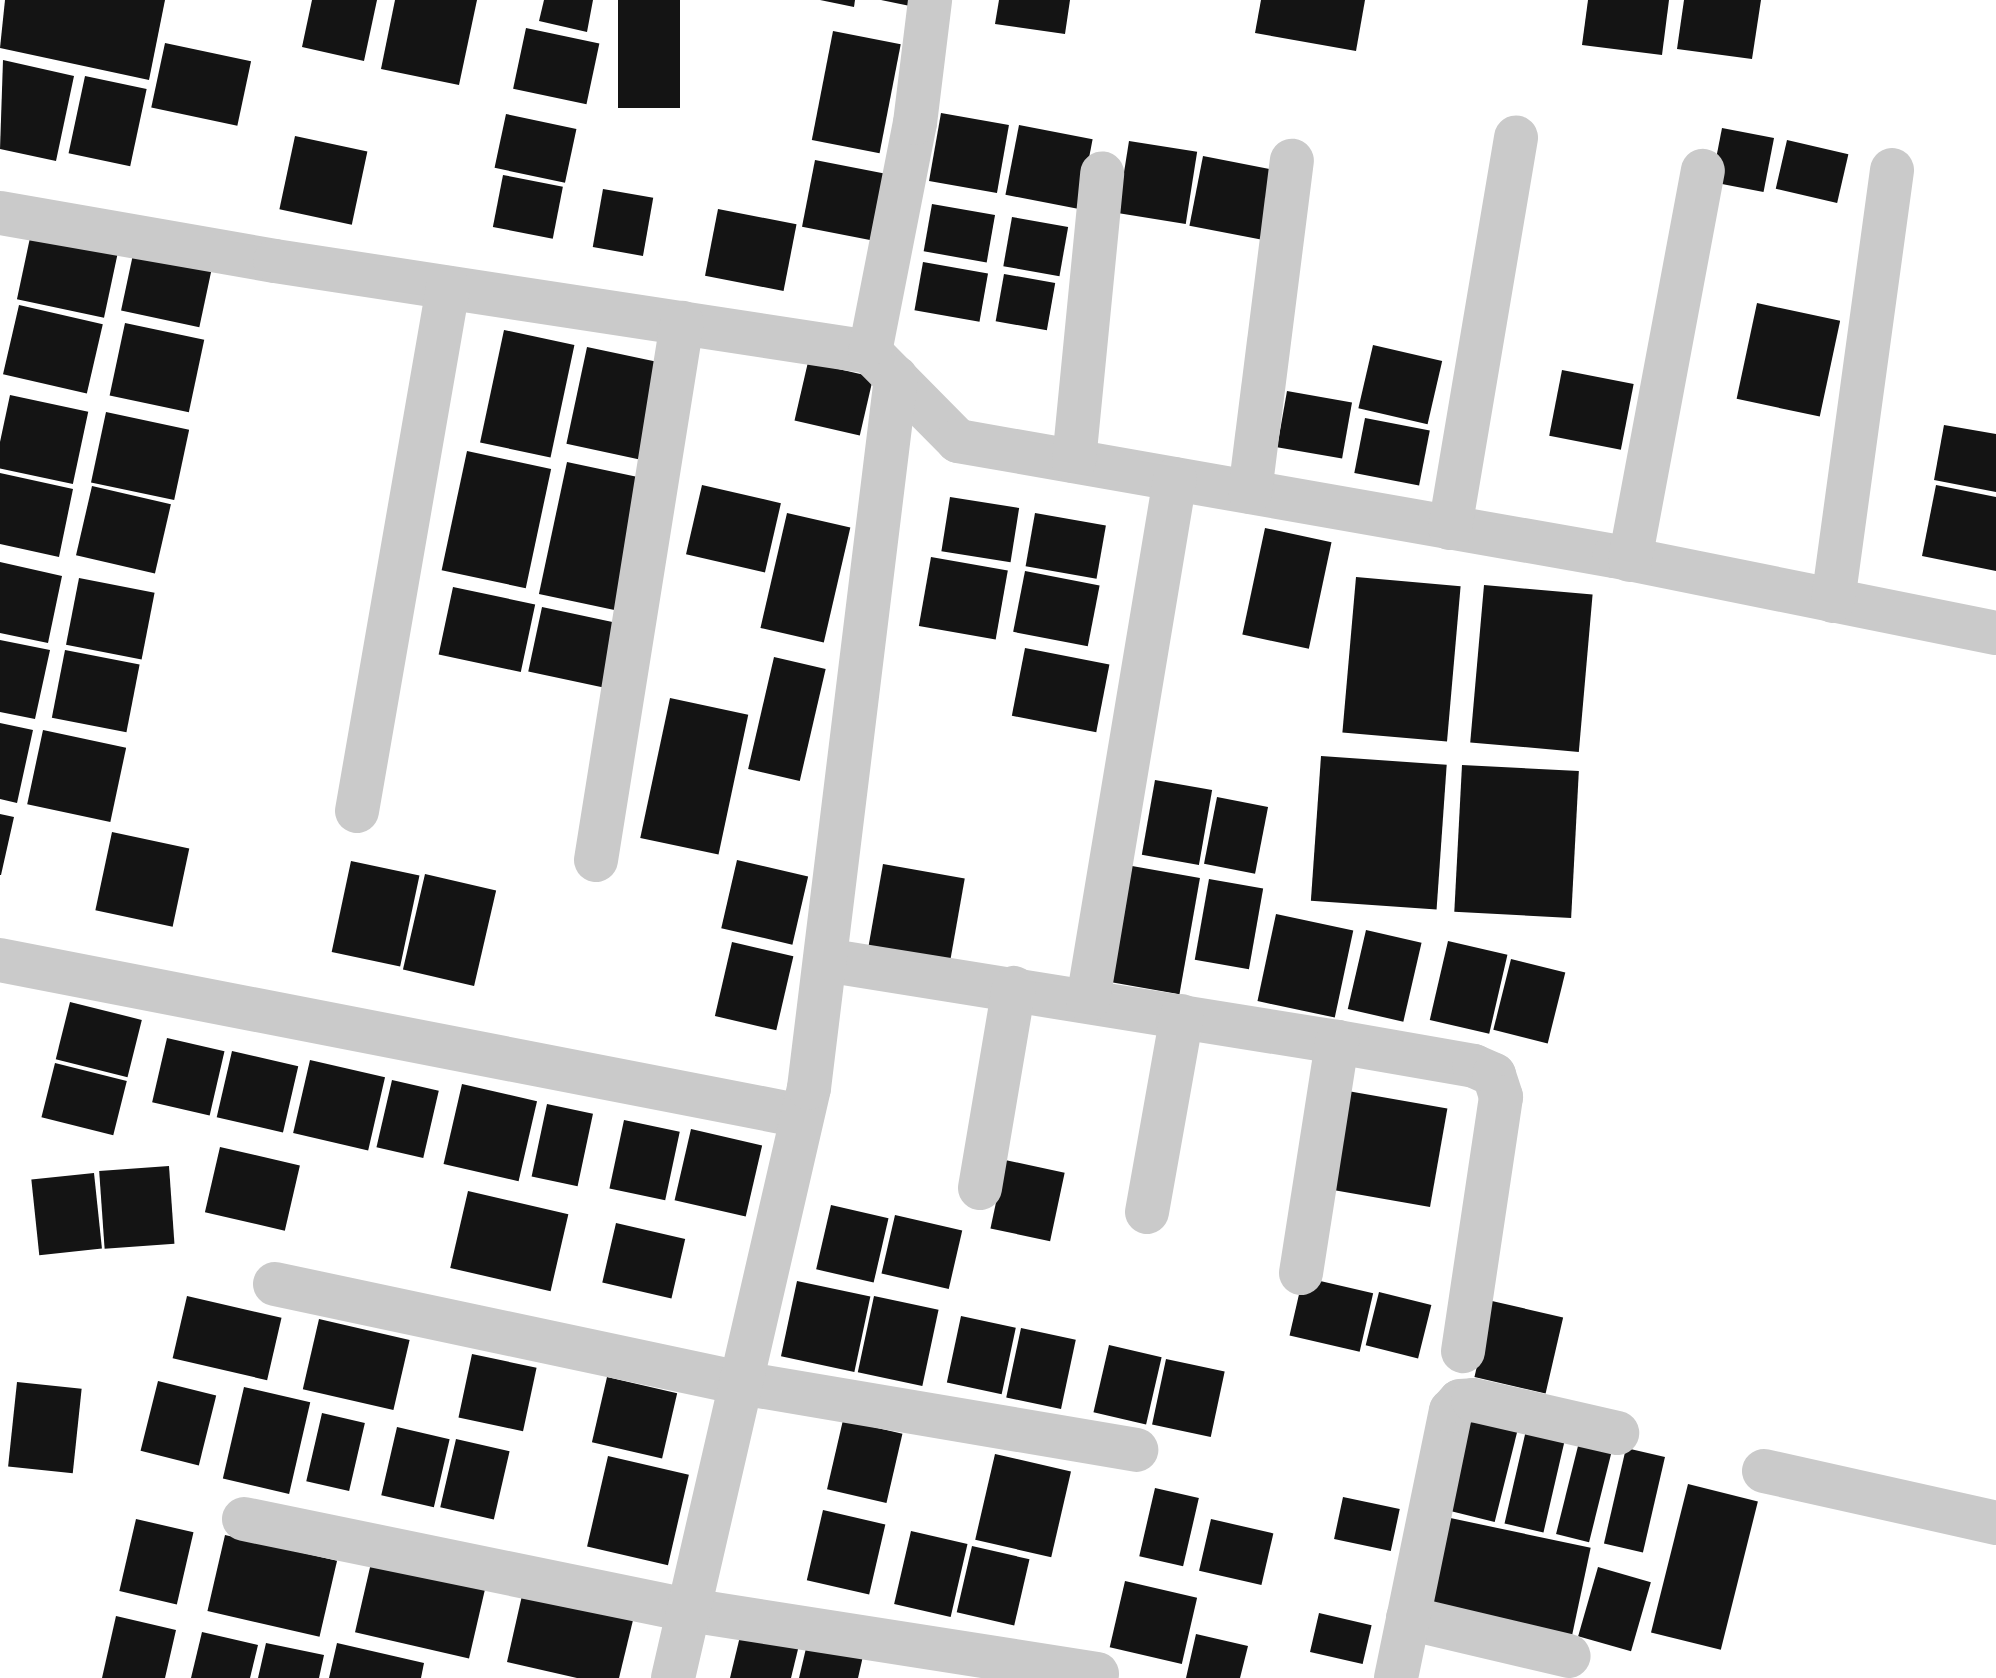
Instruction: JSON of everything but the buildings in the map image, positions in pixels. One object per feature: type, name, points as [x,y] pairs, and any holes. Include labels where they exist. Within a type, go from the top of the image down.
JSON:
[{"type":"street","points":[[673,1678],[802,1116],[825,960],[883,364],[930,0]]},
{"type":"street","points":[[1450,528],[1516,138]]},
{"type":"street","points":[[1250,492],[1292,161]]},
{"type":"street","points":[[1833,601],[1892,170]]},
{"type":"street","points":[[1630,560],[1703,171]]},
{"type":"street","points":[[1074,461],[1102,173]]},
{"type":"street","points":[[1,223],[682,323],[883,364],[958,441],[1630,560],[1996,633]]},
{"type":"street","points":[[357,811],[448,288]]},
{"type":"street","points":[[596,860],[682,323]]},
{"type":"street","points":[[1088,1000],[1175,479]]},
{"type":"street","points":[[0,960],[802,1116]]},
{"type":"street","points":[[825,960],[1337,1042],[1474,1066],[1494,1075],[1501,1097],[1463,1351]]},
{"type":"street","points":[[980,1188],[1014,988]]},
{"type":"street","points":[[1147,1212],[1182,1016]]},
{"type":"street","points":[[1301,1273],[1337,1042]]},
{"type":"street","points":[[275,1284],[741,1383],[1136,1450]]},
{"type":"street","points":[[1396,1678],[1451,1411],[1460,1401],[1617,1433]]},
{"type":"street","points":[[1764,1471],[1996,1523]]},
{"type":"street","points":[[244,1519],[689,1610],[1097,1674]]},
{"type":"street","points":[[1408,1618],[1569,1656]]}]
